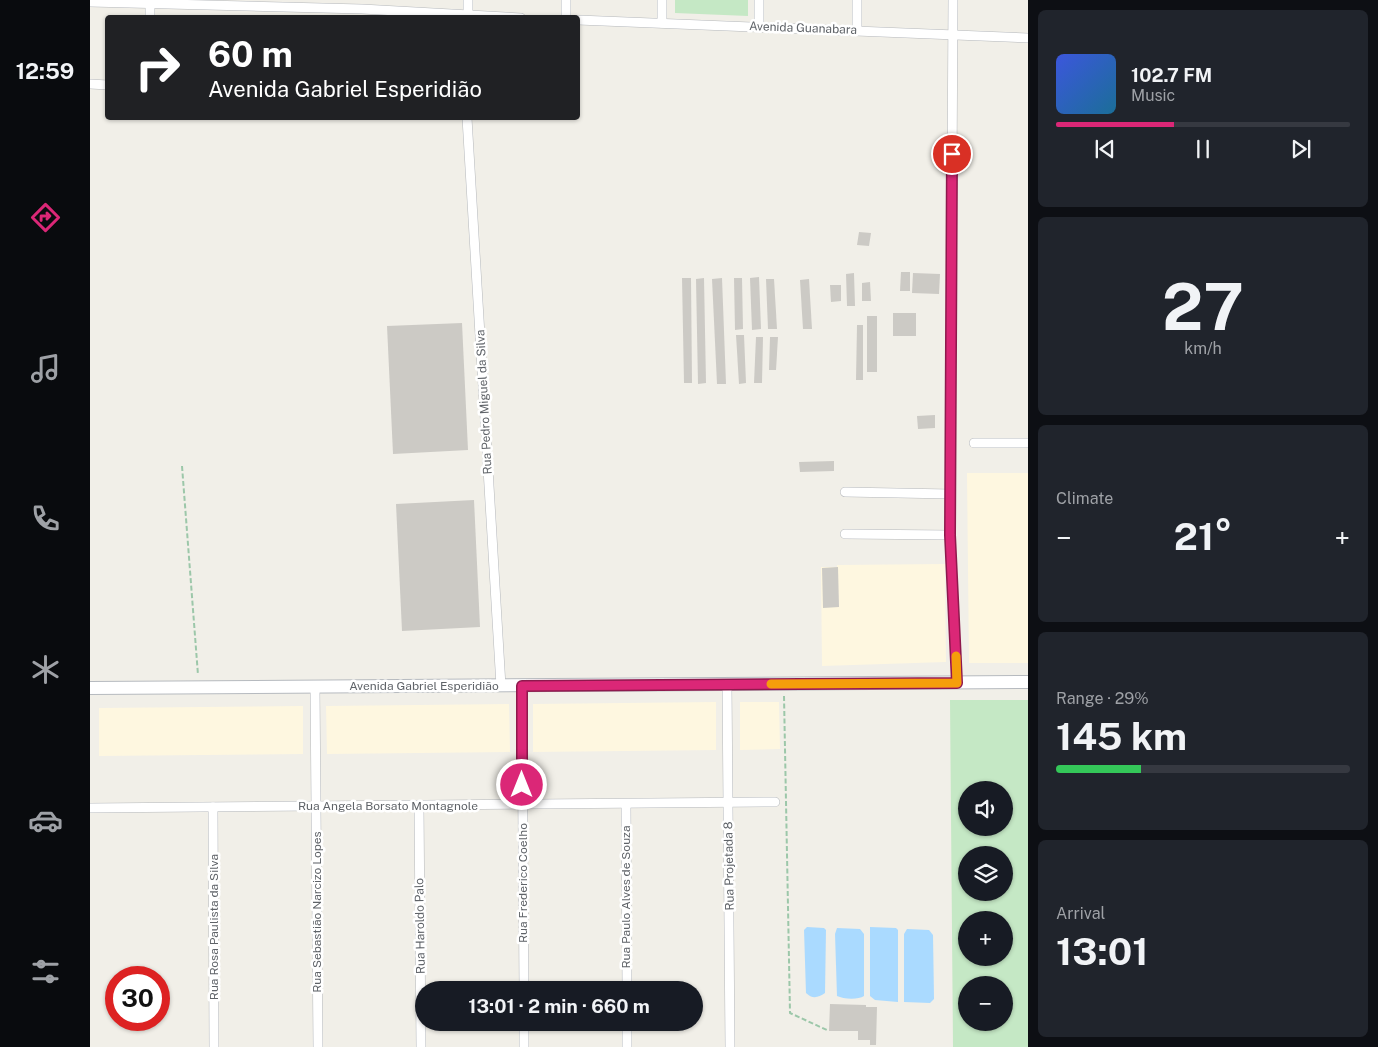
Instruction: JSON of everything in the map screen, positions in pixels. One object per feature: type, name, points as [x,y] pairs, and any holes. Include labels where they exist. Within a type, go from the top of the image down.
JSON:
[{"type":"main road","name":"Avenida Gabriel Esperidião","points":[[90,688],[1028,682]]},
{"type":"street","points":[[468,0],[468,15]]},
{"type":"street","points":[[566,0],[566,15]]},
{"type":"street","points":[[662,0],[662,24]]},
{"type":"street","points":[[759,0],[759,27]]},
{"type":"street","points":[[857,0],[857,30]]},
{"type":"street","points":[[953,0],[950,535],[957,683]]},
{"type":"street","points":[[90,2],[256,4],[311,8],[362,5],[458,15]]},
{"type":"street","points":[[150,2],[150,15]]},
{"type":"street","points":[[311,8],[312,15]]},
{"type":"street","name":"Avenida Guanabara","points":[[580,20],[1028,38]]},
{"type":"street","points":[[90,84],[105,85]]},
{"type":"street","name":"Rua Pedro Miguel da Silva","points":[[467,120],[501,686]]},
{"type":"street","points":[[974,443],[1028,443]]},
{"type":"street","points":[[845,492],[950,494]]},
{"type":"street","points":[[845,534],[950,535]]},
{"type":"street","name":"Rua Projetada 8","points":[[728,684],[730,1047]]},
{"type":"street","name":"Rua Frederico Coelho","points":[[522,686],[524,981]]},
{"type":"street","name":"Rua Sebastião Narcizo Lopes","points":[[315,687],[318,1047]]},
{"type":"street","name":"Rua Angela Borsato Montagnole","points":[[90,808],[776,802]]},
{"type":"street","name":"Rua Paulo Alves de Souza","points":[[626,804],[627,981]]},
{"type":"street","name":"Rua Haroldo Palo","points":[[419,806],[421,1047]]},
{"type":"street","name":"Rua Rosa Paulista da Silva","points":[[213,807],[214,1047]]},
{"type":"street","points":[[524,1031],[524,1047]]},
{"type":"street","points":[[627,1031],[627,1047]]},
{"type":"path","points":[[182,466],[199,687]]},
{"type":"path","points":[[784,684],[790,1013],[829,1031]]},
{"type":"shaded area","points":[[967,473],[1028,473],[1028,663],[969,663]]},
{"type":"shaded area","points":[[945,564],[946,662],[822,666],[821,567],[837,567],[837,565]]},
{"type":"shaded area","points":[[716,702],[716,750],[533,752],[533,704]]},
{"type":"shaded area","points":[[740,702],[779,702],[780,749],[740,750]]},
{"type":"shaded area","points":[[509,704],[510,752],[327,754],[326,706]]},
{"type":"shaded area","points":[[303,706],[303,754],[99,756],[99,708]]},
{"type":"green space","points":[[675,0],[748,0],[748,16],[675,13]]},
{"type":"green space","points":[[950,700],[1028,700],[1028,1047],[953,1047]]},
{"type":"water","points":[[807,927],[824,928],[826,930],[825,993],[815,997],[806,993],[804,930]]},
{"type":"water","points":[[870,927],[896,928],[898,930],[898,1002],[875,1000],[870,996]]},
{"type":"water","points":[[837,928],[860,929],[864,934],[864,996],[850,999],[837,996],[835,934]]},
{"type":"water","points":[[907,929],[929,930],[933,935],[934,999],[930,1003],[904,1002],[904,934]]},
{"type":"building","points":[[859,232],[871,233],[869,246],[857,245]]},
{"type":"building","points":[[901,272],[910,272],[910,291],[900,291]]},
{"type":"building","points":[[854,273],[855,306],[847,306],[846,274]]},
{"type":"building","points":[[913,273],[940,274],[939,294],[912,293]]},
{"type":"building","points":[[759,277],[761,329],[752,330],[750,278]]},
{"type":"building","points":[[682,278],[691,278],[692,383],[684,383]]},
{"type":"building","points":[[704,278],[706,383],[698,384],[696,279]]},
{"type":"building","points":[[722,278],[726,384],[717,384],[712,279]]},
{"type":"building","points":[[734,278],[742,278],[743,329],[735,330]]},
{"type":"building","points":[[766,279],[774,279],[777,329],[768,329]]},
{"type":"building","points":[[809,279],[812,329],[803,329],[800,280]]},
{"type":"building","points":[[870,282],[871,301],[862,301],[862,283]]},
{"type":"building","points":[[830,285],[841,285],[841,301],[831,302]]},
{"type":"building","points":[[893,313],[916,313],[916,336],[893,336]]},
{"type":"building","points":[[867,316],[877,316],[877,372],[867,372]]},
{"type":"building","points":[[462,323],[468,450],[393,454],[387,326]]},
{"type":"building","points":[[857,325],[863,325],[863,380],[856,380]]},
{"type":"building","points":[[736,335],[744,335],[746,383],[739,384]]},
{"type":"building","points":[[756,337],[763,337],[762,383],[754,383]]},
{"type":"building","points":[[770,337],[778,337],[776,370],[769,370]]},
{"type":"building","points":[[935,415],[935,428],[918,429],[917,416]]},
{"type":"building","points":[[834,461],[834,471],[800,472],[799,462]]},
{"type":"building","points":[[474,500],[480,627],[402,631],[396,504]]},
{"type":"building","points":[[838,567],[839,607],[823,608],[822,568]]},
{"type":"building","points":[[830,1004],[877,1007],[876,1045],[870,1045],[870,1040],[858,1040],[858,1031],[829,1031]]},
{"type":"slow traffic","points":[[771,684],[957,683],[956,656]]},
{"type":"route","points":[[522,785],[522,686],[957,683],[950,535],[952,154]]}]
